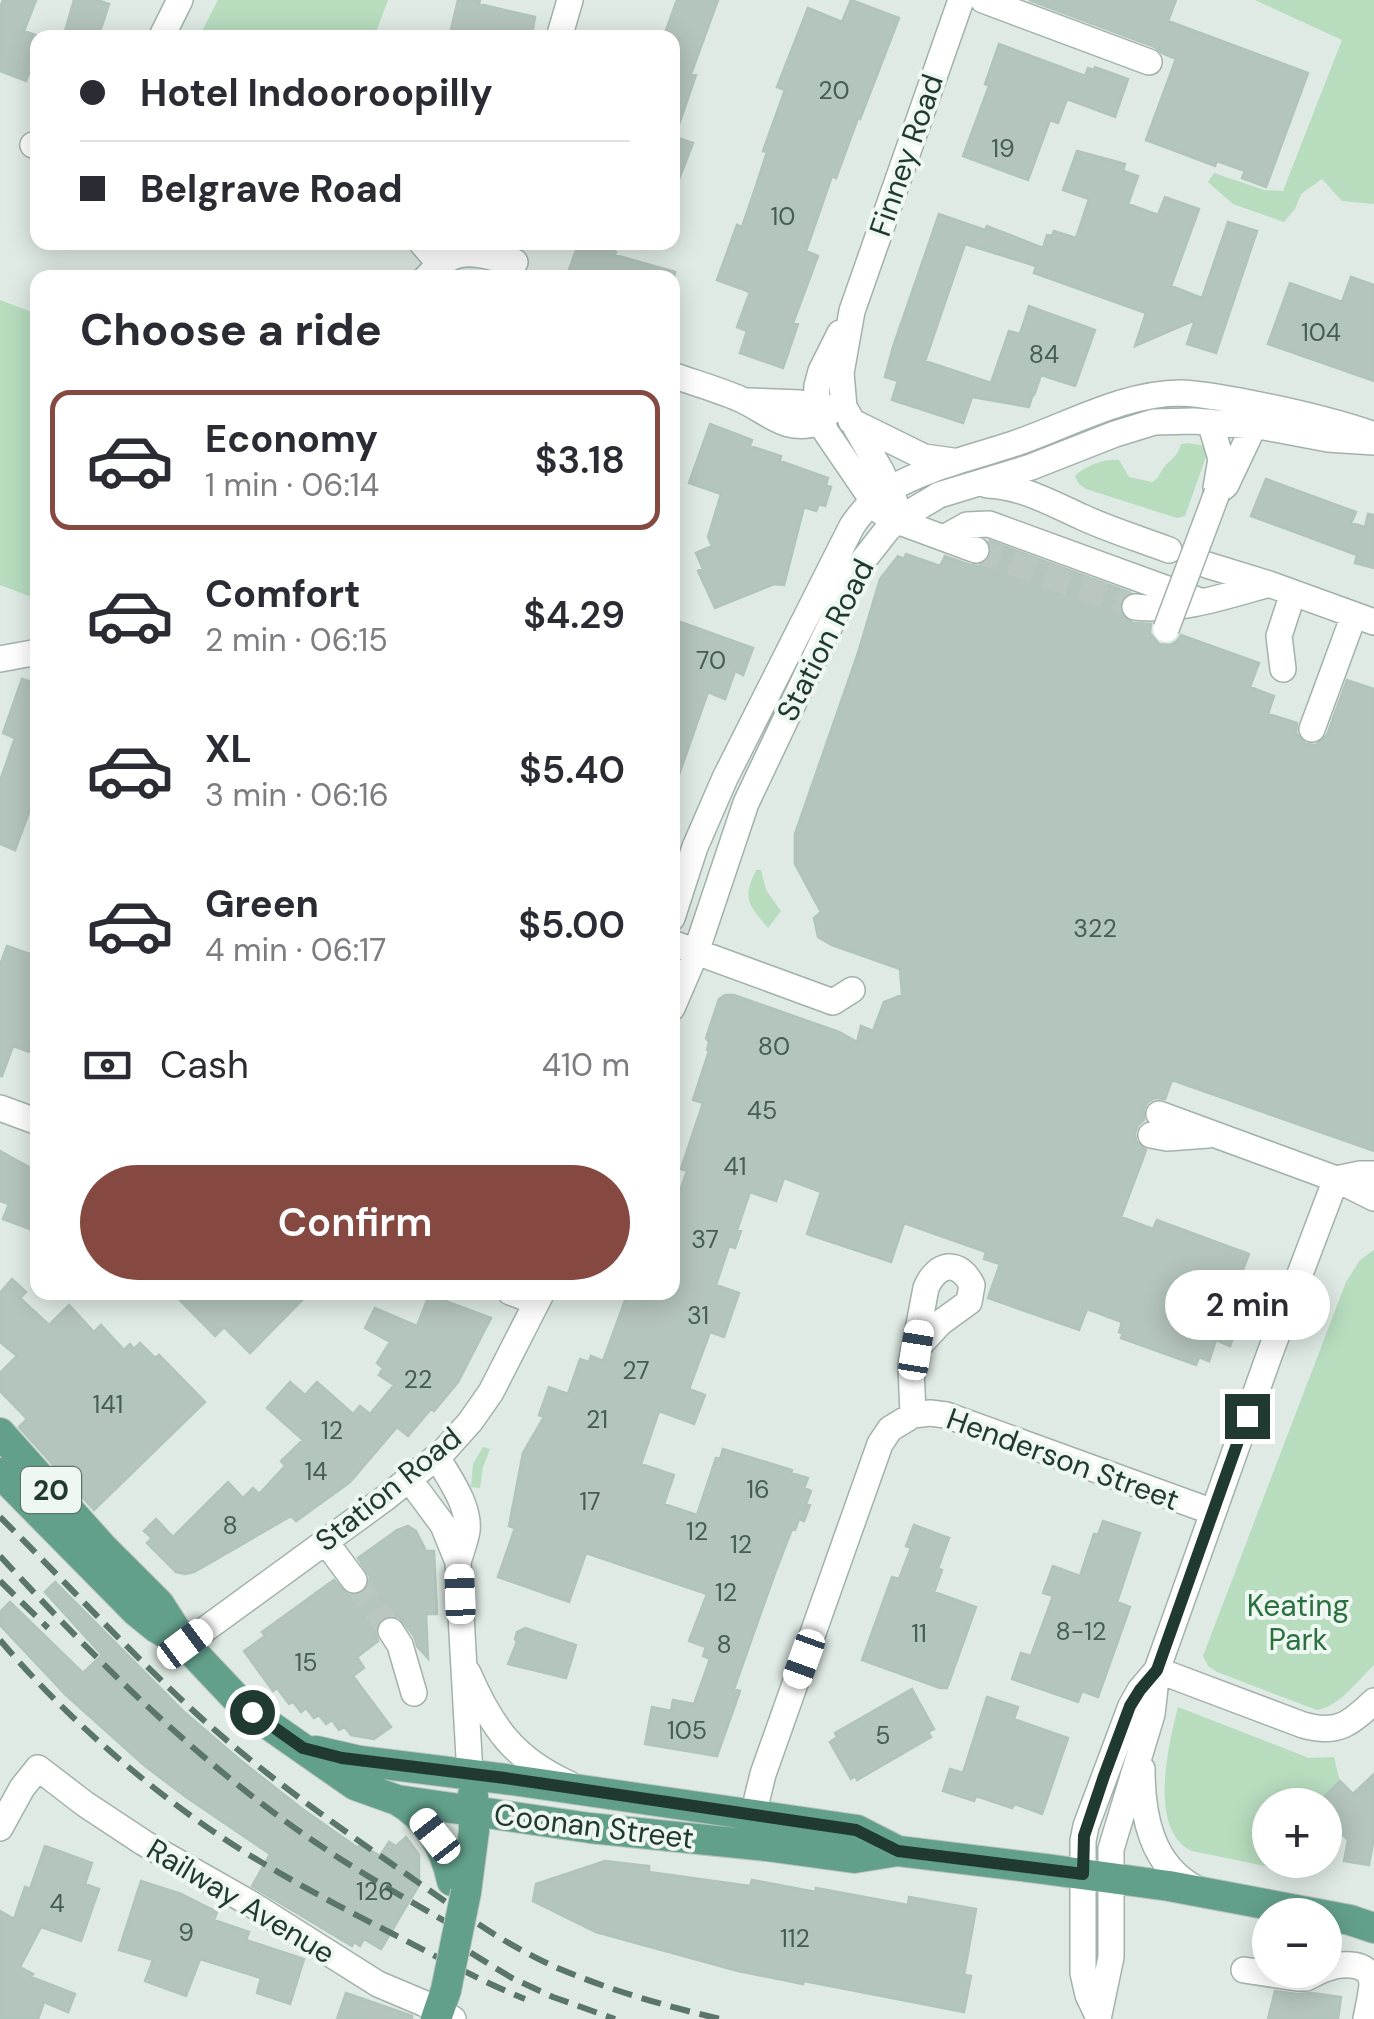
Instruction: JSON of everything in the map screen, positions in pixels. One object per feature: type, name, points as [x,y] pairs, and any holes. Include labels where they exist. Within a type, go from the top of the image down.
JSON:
[{"type":"main road","name":"Coonan Street","points":[[0,1433],[159,1604],[184,1643],[238,1699],[269,1726],[355,1785],[397,1800],[590,1828],[854,1858],[898,1851],[1096,1875],[1366,1922]]},
{"type":"main road","name":"Coonan Street","points":[[0,1472],[143,1618],[184,1643]]},
{"type":"main road","name":"Coonan Street","points":[[303,1748],[360,1760],[856,1830],[898,1851]]},
{"type":"main road","points":[[443,2010],[457,1933],[459,1886],[475,1812],[470,1775]]},
{"type":"main road","points":[[397,1800],[418,1815],[435,1836],[459,1886]]},
{"type":"street","points":[[165,30],[180,0]]},
{"type":"street","points":[[561,30],[570,0]]},
{"type":"street","name":"Finney Road","points":[[834,415],[817,386],[821,371],[852,311],[961,0]]},
{"type":"street","points":[[984,0],[1150,62]]},
{"type":"street","points":[[432,270],[447,258],[465,253],[516,261]]},
{"type":"street","name":"Finney Road","points":[[834,415],[852,311]]},
{"type":"street","points":[[680,378],[742,400],[794,426],[834,415],[924,458],[958,460]]},
{"type":"street","name":"Station Road","points":[[680,865],[852,526],[881,496],[932,469],[1154,395],[1199,394],[1328,439],[1374,442]]},
{"type":"street","points":[[834,415],[898,520],[976,550]]},
{"type":"street","points":[[1166,630],[1222,479],[1258,416]]},
{"type":"street","name":"Station Road","points":[[684,947],[720,879],[752,790],[852,579],[876,540],[898,520],[939,495],[1031,467],[1143,425],[1258,416],[1324,418],[1374,434]]},
{"type":"street","points":[[1210,422],[1221,458],[1222,479]]},
{"type":"street","points":[[1043,433],[1032,448],[1031,467],[1036,486],[1049,501]]},
{"type":"street","points":[[972,486],[1000,486],[1049,501],[1169,550]]},
{"type":"street","points":[[944,538],[967,525],[989,524],[1200,601]]},
{"type":"street","points":[[1207,565],[1364,619],[1312,729]]},
{"type":"street","points":[[1135,607],[1169,608],[1281,588]]},
{"type":"street","points":[[1281,588],[1278,636],[1283,670]]},
{"type":"street","points":[[0,659],[30,653]]},
{"type":"street","points":[[680,865],[720,879]]},
{"type":"street","points":[[684,947],[833,1002],[852,990]]},
{"type":"street","points":[[0,1108],[30,1119]]},
{"type":"street","points":[[1155,1124],[1218,1135],[1336,1179],[1374,1198]]},
{"type":"street","points":[[1336,1179],[1374,1174]]},
{"type":"street","points":[[1096,1875],[1112,1840],[1147,1732],[1157,1670],[1336,1179]]},
{"type":"street","points":[[752,1815],[763,1774],[882,1440],[897,1423],[913,1415],[911,1363],[924,1295],[934,1274],[948,1267],[983,1284],[969,1302],[934,1328],[916,1350]]},
{"type":"street","name":"Station Road","points":[[184,1643],[437,1458],[491,1392],[539,1300]]},
{"type":"street","name":"Henderson Street","points":[[913,1415],[938,1413],[1213,1512]]},
{"type":"street","points":[[437,1458],[466,1515],[468,1529],[458,1562],[470,1775]]},
{"type":"street","points":[[409,1479],[443,1525],[458,1562]]},
{"type":"street","points":[[325,1541],[354,1580]]},
{"type":"street","points":[[391,1631],[400,1645],[414,1693]]},
{"type":"street","points":[[462,1659],[496,1726],[512,1748],[553,1776],[592,1791]]},
{"type":"street","points":[[1157,1670],[1318,1729],[1346,1724],[1374,1701]]},
{"type":"street","points":[[1098,2017],[1110,1958],[1112,1901],[1096,1875],[1084,1836],[1130,1706],[1157,1670]]},
{"type":"street","points":[[1147,1732],[1143,1792],[1155,1846],[1178,1878],[1206,1892]]},
{"type":"street","name":"Railway Avenue","points":[[0,1828],[38,1768],[144,1843],[253,1904],[378,1984],[443,2010]]},
{"type":"street","points":[[1342,1964],[1357,1966],[1371,1978],[1366,2019]]},
{"type":"street","points":[[1244,1970],[1252,1971]]},
{"type":"green space","points":[[218,0],[388,0],[377,30],[203,30]]},
{"type":"green space","points":[[1255,0],[1374,0],[1374,204],[1342,201],[1322,179],[1301,194],[1284,222],[1233,204],[1208,182],[1214,173],[1264,190],[1283,191],[1342,40]]},
{"type":"green space","points":[[0,300],[30,311],[30,596],[0,585]]},
{"type":"green space","points":[[1181,444],[1205,446],[1207,454],[1185,516],[1177,518],[1086,489],[1075,476],[1096,463],[1119,460],[1129,477],[1152,482]]},
{"type":"green space","points":[[756,870],[761,870],[766,890],[781,911],[768,928],[749,901]]},
{"type":"green space","name":"Keating Park","points":[[1374,1250],[1374,1665],[1341,1698],[1317,1710],[1217,1672],[1203,1656],[1346,1282],[1360,1260]]},
{"type":"green space","points":[[483,1447],[490,1449],[480,1488],[471,1487],[473,1464]]},
{"type":"green space","name":"Keating Park","points":[[1178,1707],[1309,1758],[1334,1757],[1340,1781],[1333,1788],[1252,1788],[1252,1863],[1192,1851],[1178,1840],[1165,1806],[1170,1742]]},
{"type":"building","points":[[3,0],[36,0],[24,31],[30,33],[30,71],[26,81],[0,71]]},
{"type":"building","points":[[74,0],[109,4],[101,30],[65,30]]},
{"type":"building","points":[[458,0],[480,0],[479,4],[535,17],[533,30],[451,30]]},
{"type":"building","points":[[677,0],[718,0],[691,74],[696,75],[680,121],[680,30],[666,30]]},
{"type":"building","points":[[851,0],[899,18],[836,178],[832,176],[806,251],[818,256],[793,323],[798,324],[783,368],[740,353],[747,331],[737,327],[750,292],[717,280],[756,186],[767,152],[763,151],[785,90],[777,87],[808,8],[842,22]]},
{"type":"building","points":[[1029,0],[1176,0],[1168,21],[1308,73],[1266,187],[1242,178],[1245,171],[1217,161],[1215,166],[1146,140],[1176,59],[1155,47]]},
{"type":"building","points":[[999,44],[1085,76],[1088,68],[1095,67],[1128,79],[1115,117],[1067,99],[1058,123],[1050,120],[1028,180],[963,156],[989,86],[985,84]]},
{"type":"building","points":[[680,139],[693,143],[680,177]]},
{"type":"building","points":[[1077,151],[1125,164],[1123,171],[1138,176],[1128,204],[1158,215],[1165,197],[1199,209],[1171,286],[1202,298],[1228,222],[1257,231],[1216,353],[1187,344],[1195,320],[1135,346],[1146,313],[1034,273],[1036,266],[965,244],[925,361],[991,383],[1009,331],[1020,334],[1029,306],[1095,330],[1075,386],[1041,375],[1034,395],[1028,395],[1032,397],[1029,407],[972,397],[963,423],[892,400],[898,381],[885,377],[939,214],[985,230],[987,226],[1043,248],[1047,235],[1052,236],[1054,231],[1076,238],[1089,199],[1063,190]]},
{"type":"building","points":[[576,250],[611,250],[615,255],[668,270],[569,270]]},
{"type":"building","points":[[1351,277],[1374,285],[1374,381],[1268,344],[1290,283],[1342,302]]},
{"type":"building","points":[[710,424],[752,440],[750,446],[781,456],[780,461],[828,478],[826,485],[831,487],[825,506],[819,504],[816,511],[804,507],[784,585],[774,584],[715,608],[698,571],[703,569],[696,553],[712,546],[708,537],[721,494],[689,483]]},
{"type":"building","points":[[1266,479],[1356,512],[1351,523],[1365,527],[1368,514],[1374,515],[1374,568],[1355,563],[1357,555],[1251,516]]},
{"type":"building","points":[[990,541],[1129,592],[1119,605],[1121,615],[1133,623],[1151,624],[1150,633],[1159,644],[1170,645],[1181,635],[1259,663],[1250,687],[1274,696],[1268,714],[1297,723],[1296,733],[1306,744],[1316,745],[1327,735],[1347,680],[1374,689],[1374,1151],[1172,1080],[1165,1099],[1148,1102],[1144,1120],[1135,1133],[1136,1141],[1146,1150],[1121,1217],[1153,1229],[1157,1220],[1249,1254],[1240,1277],[1254,1282],[1230,1346],[1216,1340],[1209,1361],[1199,1357],[1196,1365],[1121,1338],[1122,1322],[1087,1309],[1079,1330],[988,1298],[1000,1264],[984,1259],[986,1252],[904,1223],[891,1262],[807,1234],[821,1192],[784,1178],[776,1201],[750,1192],[735,1248],[729,1246],[716,1285],[739,1293],[724,1337],[710,1332],[689,1389],[705,1395],[694,1424],[659,1411],[641,1464],[674,1475],[664,1504],[697,1515],[716,1458],[720,1459],[723,1449],[808,1478],[804,1488],[811,1491],[806,1504],[810,1505],[804,1521],[799,1519],[795,1530],[792,1529],[775,1573],[734,1689],[740,1691],[717,1756],[645,1744],[652,1707],[671,1711],[673,1700],[694,1704],[710,1659],[703,1656],[706,1647],[689,1641],[707,1594],[586,1553],[569,1602],[498,1577],[515,1528],[509,1526],[523,1453],[544,1417],[539,1415],[549,1387],[568,1394],[580,1359],[589,1362],[591,1356],[603,1361],[625,1300],[680,1300],[680,1191],[687,1171],[681,1169],[703,1103],[693,1100],[709,1051],[706,1038],[719,999],[734,995],[857,1042],[861,1026],[873,1031],[884,1002],[902,995],[900,969],[818,937],[814,918],[821,912],[795,864],[795,834],[880,579],[898,556],[904,559],[906,554],[940,566],[945,556],[980,566],[991,556]]},
{"type":"building","points":[[680,622],[753,648],[743,675],[735,671],[725,699],[708,692],[680,772]]},
{"type":"building","points":[[22,679],[30,682],[30,810],[15,850],[0,844],[0,781],[15,738],[3,733]]},
{"type":"building","points":[[7,946],[30,954],[30,1052],[13,1046],[2,1076],[0,1076],[0,965]]},
{"type":"building","points":[[0,1151],[30,1168],[30,1229],[3,1219],[9,1204],[0,1201]]},
{"type":"building","points":[[12,1279],[26,1292],[20,1298],[49,1325],[69,1305],[94,1332],[101,1325],[124,1350],[130,1344],[134,1349],[140,1343],[155,1358],[159,1355],[205,1402],[94,1510],[19,1427],[27,1419],[0,1391],[0,1373],[17,1356],[0,1342],[0,1293]]},
{"type":"building","points":[[180,1300],[302,1300],[250,1353],[224,1327],[215,1336]]},
{"type":"building","points":[[427,1300],[442,1300],[491,1318],[458,1382],[408,1436],[397,1427],[350,1482],[296,1521],[291,1516],[194,1572],[176,1572],[147,1543],[152,1538],[144,1531],[156,1519],[173,1537],[228,1482],[243,1498],[253,1488],[259,1494],[285,1466],[281,1461],[303,1440],[267,1408],[290,1382],[305,1395],[317,1382],[353,1414],[360,1406],[370,1414],[394,1385],[379,1375],[383,1368],[377,1363],[390,1342],[365,1328],[375,1308],[417,1326]]},
{"type":"building","points":[[1103,1521],[1140,1533],[1117,1602],[1130,1607],[1098,1697],[1082,1691],[1078,1702],[1012,1679],[1021,1653],[1031,1656],[1053,1596],[1043,1593],[1053,1566],[1080,1576],[1094,1534],[1098,1535]]},
{"type":"building","points":[[914,1525],[949,1538],[934,1592],[976,1607],[947,1688],[862,1660],[892,1577],[899,1579],[911,1548],[906,1546]]},
{"type":"building","points":[[408,1526],[416,1531],[426,1551],[434,1551],[437,1614],[426,1614],[428,1658],[399,1617],[381,1618],[375,1631],[378,1641],[357,1657],[364,1668],[353,1676],[391,1727],[374,1739],[351,1735],[345,1727],[339,1730],[332,1720],[326,1724],[319,1715],[314,1718],[306,1708],[301,1712],[293,1702],[289,1704],[277,1688],[273,1691],[244,1651],[265,1636],[262,1632],[334,1580],[348,1595],[364,1592],[370,1577],[358,1558]]},
{"type":"building","points":[[55,1582],[183,1711],[301,1808],[358,1848],[360,1844],[380,1856],[389,1842],[396,1846],[406,1837],[419,1855],[419,1885],[381,1949],[364,1939],[360,1946],[354,1942],[352,1946],[252,1886],[270,1854],[145,1766],[66,1695],[0,1625],[0,1612],[10,1602],[83,1673],[102,1655],[45,1592]]},
{"type":"building","points":[[525,1628],[576,1645],[566,1678],[508,1664],[517,1632]]},
{"type":"building","points":[[912,1689],[934,1729],[928,1732],[931,1737],[857,1780],[855,1776],[851,1779],[830,1742],[837,1737],[835,1733]]},
{"type":"building","points":[[987,1697],[1018,1707],[1014,1719],[1068,1738],[1042,1814],[1015,1804],[1012,1808],[976,1796],[974,1801],[943,1791],[950,1769],[963,1773]]},
{"type":"building","points":[[1374,1774],[1374,1837],[1369,1865],[1344,1861],[1348,1840],[1342,1834],[1342,1788],[1333,1788],[1340,1781],[1353,1794]]},
{"type":"building","points":[[45,1846],[92,1863],[85,1884],[99,1889],[81,1941],[41,1927],[20,1967],[33,1974],[31,1977],[75,1994],[68,2012],[44,2002],[38,2019],[0,2019],[0,1911],[14,1919],[25,1887],[30,1889]]},
{"type":"building","points":[[605,1861],[649,1866],[649,1872],[750,1886],[752,1880],[908,1905],[909,1897],[976,1909],[964,1975],[971,1976],[964,2012],[738,1971],[596,1932],[533,1901],[536,1884]]},
{"type":"building","points":[[141,1881],[181,1894],[217,1912],[214,1920],[249,1932],[246,1940],[304,1959],[290,2004],[257,1993],[261,1978],[200,1959],[186,1996],[145,1981],[153,1960],[119,1950]]},
{"type":"building","points":[[1275,1991],[1341,1997],[1338,2019],[1268,2019]]},
{"type":"building","points":[[346,1993],[412,2016],[412,2019],[337,2019]]},
{"type":"tunnel","points":[[976,550],[1135,607]]},
{"type":"tunnel","points":[[354,1580],[391,1631]]},
{"type":"railway","points":[[0,1517],[148,1668],[223,1737],[322,1815],[457,1910],[517,1948],[560,1969],[639,1997],[720,2019]]},
{"type":"railway","points":[[0,1556],[111,1672],[230,1778],[334,1855],[472,1937]]},
{"type":"railway","points":[[0,1581],[48,1628]]},
{"type":"railway","points":[[0,1640],[88,1732],[226,1840],[344,1909],[525,1999]]},
{"type":"railway","points":[[445,1937],[512,1978],[615,2019]]},
{"type":"route","points":[[252,1712],[303,1748],[342,1758],[856,1830],[898,1851],[1083,1874],[1086,1826],[1130,1706],[1157,1670],[1247,1416]]}]
